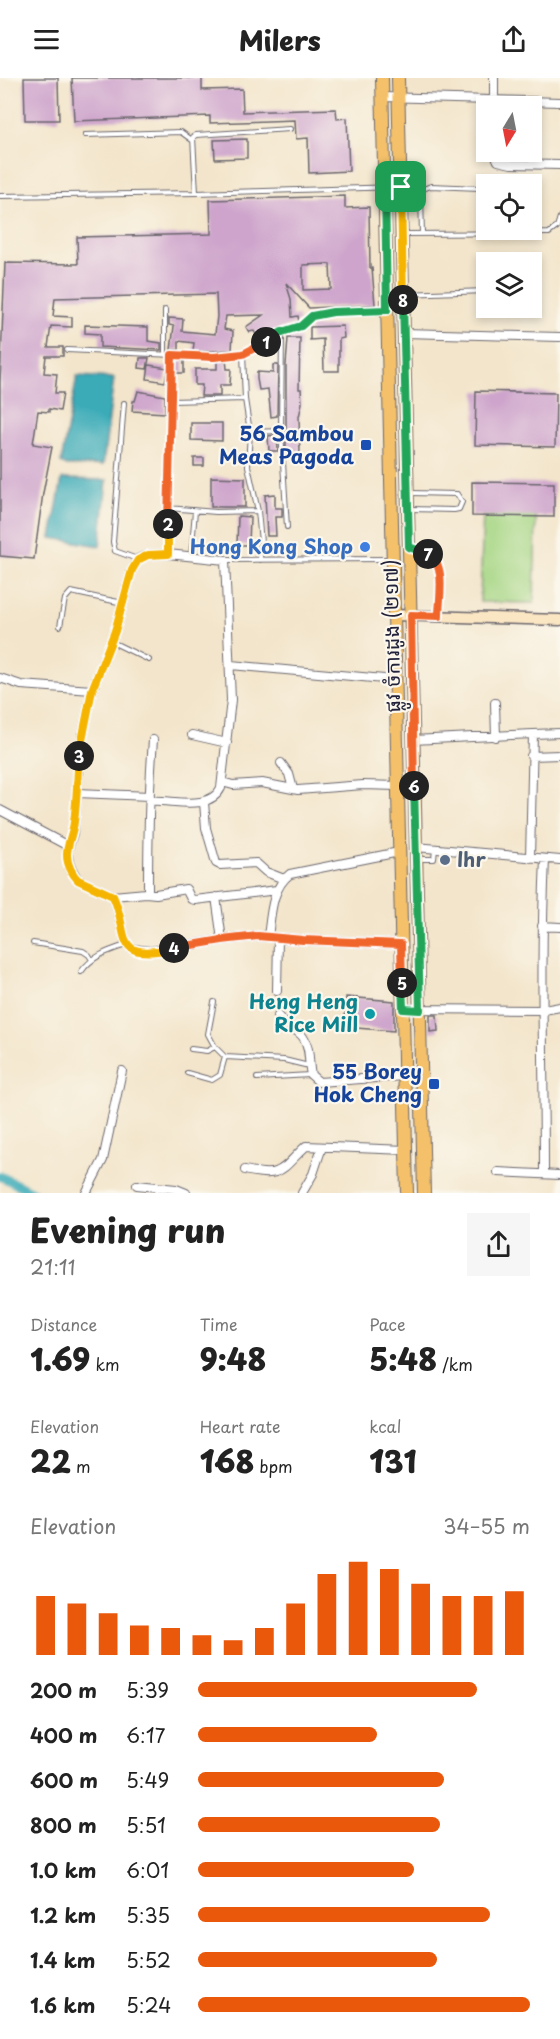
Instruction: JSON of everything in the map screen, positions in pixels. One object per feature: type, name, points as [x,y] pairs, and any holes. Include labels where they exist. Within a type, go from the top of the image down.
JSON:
[{"type":"main road","name":"ផ្លូវ ចំការដូង (២១៧)","points":[[382,78],[407,1193]]},
{"type":"main road","name":"ផ្លូវ ចំការដូង (២១៧)","points":[[398,78],[424,1193]]},
{"type":"street","points":[[494,78],[494,96]]},
{"type":"street","points":[[382,97],[476,103]]},
{"type":"street","points":[[542,103],[560,102]]},
{"type":"street","points":[[502,162],[560,165]]},
{"type":"street","points":[[404,333],[560,337]]},
{"type":"street","points":[[77,794],[204,802],[213,799],[218,793],[222,782],[231,700],[225,560],[168,554],[148,555],[138,560],[132,570],[111,641],[92,690],[79,754],[73,833],[68,846],[67,859],[78,880],[113,896],[156,894],[184,888],[188,890],[193,900],[277,890]]},
{"type":"street","points":[[394,615],[560,620]]},
{"type":"street","points":[[231,665],[395,680]]},
{"type":"street","points":[[0,678],[21,685],[92,690]]},
{"type":"street","points":[[495,702],[496,737]]},
{"type":"street","points":[[413,740],[560,733]]},
{"type":"street","points":[[530,858],[533,734]]},
{"type":"street","points":[[192,735],[226,743]]},
{"type":"street","points":[[146,893],[149,786],[153,741]]},
{"type":"street","points":[[531,756],[560,755]]},
{"type":"street","points":[[281,763],[289,774],[293,789]]},
{"type":"street","points":[[222,782],[233,785],[262,783],[293,789],[363,785],[398,786]]},
{"type":"street","points":[[204,802],[206,828],[216,863],[220,865],[256,863],[266,872],[284,879]]},
{"type":"street","points":[[0,810],[68,846]]},
{"type":"street","points":[[416,853],[435,848],[560,860]]},
{"type":"street","points":[[268,937],[277,890],[290,874],[399,852]]},
{"type":"street","points":[[544,1174],[542,926],[545,859]]},
{"type":"street","points":[[113,896],[123,939],[127,945],[141,951],[258,936],[401,944]]},
{"type":"street","points":[[216,897],[222,940]]},
{"type":"street","points":[[542,926],[560,927]]},
{"type":"street","points":[[277,990],[278,938]]},
{"type":"street","points":[[403,1009],[544,1010],[560,1007]]},
{"type":"street","points":[[278,1016],[284,1024],[303,1036],[308,1047],[311,1075],[319,1082],[404,1076]]},
{"type":"street","points":[[86,1193],[103,1160],[122,1071]]},
{"type":"street","points":[[245,1170],[274,1174],[287,1166],[306,1146],[406,1150]]},
{"type":"street","points":[[302,1193],[313,1174],[322,1147]]},
{"type":"street","points":[[498,1172],[560,1175]]},
{"type":"street","points":[[137,1185],[176,1189],[186,1193]]},
{"type":"lane","points":[[196,193],[192,140],[196,135],[290,129]]},
{"type":"lane","points":[[85,135],[181,132],[192,140]]},
{"type":"lane","points":[[422,234],[421,196],[423,189],[431,186],[476,188]]},
{"type":"lane","points":[[0,196],[401,187]]},
{"type":"lane","points":[[402,234],[549,233],[557,227],[560,217]]},
{"type":"lane","points":[[403,294],[476,291]]},
{"type":"lane","points":[[165,310],[165,354]]},
{"type":"lane","points":[[67,350],[214,357],[243,354],[282,332],[301,326],[312,316],[333,312],[387,310]]},
{"type":"lane","points":[[282,332],[281,431],[287,527]]},
{"type":"lane","points":[[243,354],[245,399],[250,432],[248,466],[258,511],[260,560]]},
{"type":"lane","points":[[168,554],[172,355]]},
{"type":"lane","points":[[171,401],[245,399]]},
{"type":"lane","points":[[124,403],[113,542],[115,551],[138,560]]},
{"type":"lane","points":[[250,432],[281,431]]},
{"type":"lane","points":[[409,493],[457,494],[462,502],[459,509],[454,510],[409,509]]},
{"type":"lane","points":[[168,508],[216,512],[258,511]]},
{"type":"lane","points":[[191,557],[195,511]]},
{"type":"lane","points":[[409,547],[431,555],[440,568],[439,616]]},
{"type":"lane","points":[[225,560],[393,559]]},
{"type":"lane","points":[[60,626],[65,599],[71,592],[123,603]]},
{"type":"lane","points":[[111,641],[149,660]]},
{"type":"lane","points":[[33,943],[83,951],[92,960]]},
{"type":"lane","points":[[81,972],[92,960],[127,945]]},
{"type":"lane","points":[[213,1002],[208,1034],[215,1047],[225,1057],[284,1060],[309,1066]]},
{"type":"lane","points":[[190,1049],[207,1051],[215,1047]]},
{"type":"lane","points":[[187,1073],[212,1080],[220,1075],[225,1057]]},
{"type":"lane","points":[[257,1078],[311,1075]]},
{"type":"green space","points":[[483,512],[536,514],[534,603],[480,602]]},
{"type":"water","points":[[77,376],[114,378],[103,465],[67,466],[61,463]]},
{"type":"water","points":[[62,479],[107,480],[100,546],[51,538]]},
{"type":"building","points":[[24,78],[58,78],[59,120],[25,120]]},
{"type":"building","points":[[72,78],[202,78],[202,90],[242,89],[243,112],[336,109],[337,119],[347,118],[349,171],[309,173],[308,138],[296,139],[295,120],[210,123],[210,116],[74,121]]},
{"type":"building","points":[[247,139],[247,158],[215,159],[214,140]]},
{"type":"building","points":[[345,196],[345,208],[369,207],[370,268],[372,268],[375,305],[309,308],[286,283],[291,299],[292,317],[298,316],[299,322],[258,338],[254,331],[249,332],[246,327],[263,315],[226,316],[224,329],[233,331],[232,350],[193,352],[194,343],[179,341],[179,350],[171,350],[174,326],[169,325],[169,318],[183,319],[182,331],[215,334],[216,294],[55,298],[53,316],[72,317],[72,327],[51,326],[48,347],[63,347],[63,356],[46,356],[44,373],[57,374],[55,393],[63,393],[60,411],[49,409],[49,412],[38,411],[33,444],[52,447],[34,559],[0,556],[0,382],[5,263],[78,264],[77,237],[211,234],[210,200]],"holes":[[[330,264],[331,289],[303,290],[303,265]]]},
{"type":"building","points":[[85,325],[148,327],[148,341],[161,343],[161,350],[100,347],[100,334],[85,333]]},
{"type":"building","points":[[343,326],[344,338],[339,339],[339,371],[324,371],[323,339],[310,340],[310,327]]},
{"type":"building","points":[[288,338],[300,338],[299,389],[301,389],[302,403],[299,417],[300,454],[288,454],[286,451]]},
{"type":"building","points":[[140,358],[149,358],[147,369],[139,368]]},
{"type":"building","points":[[217,359],[226,359],[227,369],[231,369],[230,385],[220,385],[220,396],[201,396],[202,385],[195,385],[195,369],[217,369]]},
{"type":"building","points":[[176,360],[184,360],[184,373],[176,373]]},
{"type":"building","points":[[149,365],[168,368],[165,382],[147,379]]},
{"type":"building","points":[[273,365],[278,365],[277,416],[271,417],[268,389],[259,390],[257,372],[273,373]]},
{"type":"building","points":[[138,391],[165,396],[165,413],[132,411],[133,401]]},
{"type":"building","points":[[476,391],[556,393],[555,447],[475,445]]},
{"type":"building","points":[[191,423],[222,423],[222,441],[191,440]]},
{"type":"building","points":[[277,435],[278,451],[269,451],[268,436]]},
{"type":"building","points":[[194,458],[204,458],[204,466],[194,466]]},
{"type":"building","points":[[211,477],[245,478],[245,507],[211,507]]},
{"type":"building","points":[[472,482],[554,483],[554,517],[472,516]]},
{"type":"building","points":[[275,494],[275,508],[282,508],[282,517],[275,517],[276,536],[267,536],[265,495]]},
{"type":"building","points":[[238,516],[250,517],[249,545],[237,545]]},
{"type":"building","name":"Heng Heng Rice Mill","points":[[346,997],[394,1001],[394,1031],[344,1027]]},
{"type":"building","points":[[430,1015],[437,1015],[438,1031],[430,1032]]},
{"type":"waterway","points":[[0,1176],[34,1193]]},
{"type":"place","name":"56 Sambou Meas Pagoda","points":[[366,445]]},
{"type":"place","name":"Hong Kong Shop","points":[[365,547]]},
{"type":"place","name":"lhr","points":[[445,860]]},
{"type":"place","name":"Heng Heng Rice Mill","points":[[370,1014]]},
{"type":"place","name":"55 Borey Hok Cheng","points":[[434,1084]]},
{"type":"route","points":[[385,187],[401,187],[409,547],[431,555],[440,568],[439,616],[411,615],[420,1010],[403,1009],[401,944],[258,936],[151,951],[133,949],[123,939],[113,896],[78,880],[67,859],[68,846],[73,833],[79,754],[92,690],[115,631],[132,570],[138,560],[148,555],[168,554],[172,355],[214,357],[243,354],[282,332],[301,326],[312,316],[333,312],[387,310],[385,187]]}]
